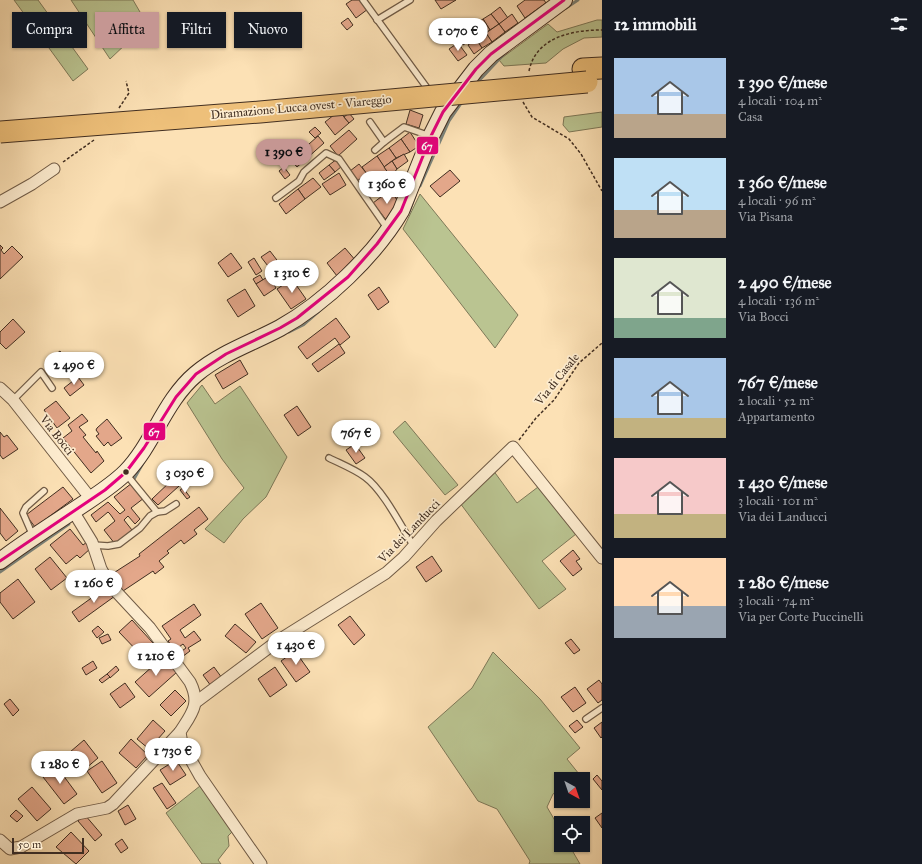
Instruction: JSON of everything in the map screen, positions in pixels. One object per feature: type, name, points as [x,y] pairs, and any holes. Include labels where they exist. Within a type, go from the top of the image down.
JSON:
[{"type":"highway","name":"Diramazione Lucca ovest - Viareggio","points":[[0,119],[594,75]]},
{"type":"highway","name":"Diramazione Lucca ovest - Viareggio","points":[[0,132],[260,112],[594,75]]},
{"type":"main road","points":[[0,561],[91,499],[125,473],[141,452],[172,399],[188,381],[217,360],[279,328],[306,312],[348,274],[389,230],[401,211],[431,136],[443,112],[476,69],[491,54],[564,0]]},
{"type":"street","points":[[0,202],[54,169]]},
{"type":"street","name":"Via Bocci","points":[[0,388],[13,400],[91,499]]},
{"type":"street","points":[[513,447],[602,558]]},
{"type":"street","name":"Via dei Landucci","points":[[196,702],[279,640],[386,574],[404,557],[413,545],[436,521],[513,447]]},
{"type":"street","points":[[0,840],[10,849],[21,847],[77,814],[107,808],[118,799],[180,732],[190,716],[196,702],[194,691],[190,682],[173,657],[150,628],[110,586],[101,569],[93,545],[73,511]]},
{"type":"street","points":[[180,732],[182,744],[200,776],[261,864]]},
{"type":"lane","points":[[363,0],[414,69],[443,112]]},
{"type":"lane","points":[[377,20],[410,0]]},
{"type":"lane","points":[[370,122],[384,142]]},
{"type":"lane","points":[[375,150],[404,127],[431,136]]},
{"type":"lane","points":[[276,198],[299,181],[304,172],[326,153],[339,159],[389,230]]},
{"type":"lane","points":[[13,400],[41,372],[52,388]]},
{"type":"lane","points":[[329,458],[354,470],[366,478],[378,490],[413,545]]},
{"type":"lane","points":[[125,473],[158,512]]},
{"type":"lane","points":[[34,538],[23,513],[26,506],[44,492]]},
{"type":"lane","points":[[93,545],[108,546],[119,544],[158,512],[165,511],[176,504]]},
{"type":"lane","points":[[586,719],[602,708]]},
{"type":"path","name":"Via di Casale","points":[[513,447],[536,418],[554,400],[578,363],[602,343]]},
{"type":"green space","points":[[14,0],[38,0],[47,12],[23,12]]},
{"type":"green space","points":[[71,0],[133,0],[140,12],[95,12],[95,36],[87,24],[87,12],[79,12]]},
{"type":"green space","points":[[597,20],[602,20],[602,37],[584,38],[563,49],[546,63],[504,66],[499,60],[548,24],[557,32]]},
{"type":"green space","points":[[49,48],[73,48],[88,69],[73,81]]},
{"type":"green space","points":[[103,48],[122,48],[110,59]]},
{"type":"green space","points":[[602,112],[602,127],[569,132],[563,125],[564,117]]},
{"type":"green space","points":[[420,194],[518,315],[495,348],[403,229]]},
{"type":"green space","points":[[202,385],[215,404],[240,386],[287,457],[266,497],[243,519],[224,543],[205,529],[244,488],[222,459],[187,403]]},
{"type":"green space","points":[[405,421],[458,485],[445,495],[393,432]]},
{"type":"green space","points":[[493,470],[517,503],[538,487],[576,534],[542,561],[566,589],[539,609],[460,503]]},
{"type":"green space","points":[[493,652],[540,699],[580,748],[567,759],[577,772],[554,772],[554,793],[547,807],[554,819],[554,852],[573,852],[580,864],[529,864],[530,861],[497,809],[478,801],[428,727],[472,688]]},
{"type":"green space","points":[[200,786],[232,832],[228,836],[229,846],[218,860],[221,864],[202,864],[166,813]]},
{"type":"building","points":[[352,0],[361,0],[368,9],[356,18],[346,4]]},
{"type":"building","points":[[435,0],[456,0],[441,9]]},
{"type":"building","points":[[525,0],[544,0],[546,3],[525,18],[517,6]]},
{"type":"building","points":[[500,7],[508,18],[499,24],[491,14]]},
{"type":"building","points":[[491,14],[499,24],[490,30],[483,19]]},
{"type":"building","points":[[512,14],[518,23],[505,32],[499,24]]},
{"type":"building","points":[[348,18],[353,25],[347,30],[341,23]]},
{"type":"building","points":[[483,19],[490,30],[476,39],[469,29]]},
{"type":"building","points":[[499,24],[505,32],[492,42],[486,33]]},
{"type":"building","points":[[469,29],[475,37],[463,45],[457,37]]},
{"type":"building","points":[[486,33],[492,42],[482,48],[476,39]]},
{"type":"building","points":[[476,39],[482,48],[474,54],[468,45]]},
{"type":"building","points":[[458,43],[467,55],[458,61],[449,49]]},
{"type":"building","points":[[410,110],[423,115],[419,128],[406,124]]},
{"type":"building","points":[[339,111],[349,123],[335,135],[325,122]]},
{"type":"building","points":[[349,113],[354,119],[349,123],[344,117]]},
{"type":"building","points":[[315,127],[321,133],[315,138],[309,132]]},
{"type":"building","points":[[349,130],[357,139],[338,156],[330,146]]},
{"type":"building","points":[[410,132],[419,146],[410,152],[401,139]]},
{"type":"building","points":[[318,136],[324,143],[297,167],[291,160]]},
{"type":"building","points":[[401,139],[410,152],[396,158],[389,148]]},
{"type":"building","points":[[389,148],[396,158],[384,167],[377,156]]},
{"type":"building","points":[[404,154],[408,161],[397,169],[392,161]]},
{"type":"building","points":[[377,156],[391,177],[382,183],[377,176],[371,180],[362,167]]},
{"type":"building","points":[[337,159],[342,166],[335,172],[329,165]]},
{"type":"building","points":[[392,161],[397,169],[391,177],[384,167]]},
{"type":"building","points":[[359,164],[367,174],[357,181],[350,171]]},
{"type":"building","points":[[329,165],[335,172],[324,180],[319,173]]},
{"type":"building","points":[[284,167],[290,175],[285,179],[279,171]]},
{"type":"building","points":[[450,170],[460,181],[440,197],[430,186]]},
{"type":"building","points":[[339,173],[346,185],[330,195],[322,184]]},
{"type":"building","points":[[404,173],[410,180],[405,192],[396,181]]},
{"type":"building","points":[[313,178],[321,187],[305,199],[298,189]]},
{"type":"building","points":[[396,181],[405,192],[400,204],[388,188]]},
{"type":"building","points":[[298,189],[305,199],[286,214],[279,204]]},
{"type":"building","points":[[390,190],[400,204],[387,221],[373,203]]},
{"type":"building","points":[[0,245],[3,248],[1,250],[4,254],[12,246],[23,257],[0,279]]},
{"type":"building","points":[[345,248],[356,261],[337,276],[327,263]]},
{"type":"building","points":[[270,251],[280,264],[271,270],[261,257]]},
{"type":"building","points":[[231,253],[242,268],[228,277],[218,263]]},
{"type":"building","points":[[254,258],[262,271],[256,275],[248,262]]},
{"type":"building","points":[[260,275],[263,280],[256,284],[253,279]]},
{"type":"building","points":[[269,276],[276,288],[264,296],[256,284]]},
{"type":"building","points":[[292,279],[306,299],[291,309],[277,289]]},
{"type":"building","points":[[379,287],[389,302],[378,310],[368,295]]},
{"type":"building","points":[[245,289],[255,306],[238,317],[227,300]]},
{"type":"building","points":[[336,318],[350,337],[340,345],[335,338],[307,359],[298,347]]},
{"type":"building","points":[[13,319],[25,332],[6,349],[0,343],[0,332]]},
{"type":"building","points":[[339,344],[345,353],[318,372],[312,364]]},
{"type":"building","points":[[60,351],[71,365],[58,375],[47,361]]},
{"type":"building","points":[[240,360],[248,374],[223,389],[215,375]]},
{"type":"building","points":[[78,377],[84,385],[70,396],[64,388]]},
{"type":"building","points":[[56,401],[70,418],[57,428],[44,410]]},
{"type":"building","points":[[297,406],[311,427],[298,436],[284,415]]},
{"type":"building","points":[[82,414],[88,421],[79,427],[86,435],[83,437],[96,453],[97,451],[104,461],[91,473],[63,438],[72,431],[68,425]]},
{"type":"building","points":[[107,419],[122,438],[111,446],[108,442],[104,446],[96,436],[99,434],[96,430],[97,428]]},
{"type":"building","points":[[0,432],[4,437],[7,435],[18,449],[3,459],[0,455]]},
{"type":"building","points":[[355,444],[365,458],[356,464],[346,450]]},
{"type":"building","points":[[173,479],[179,486],[158,505],[152,499]]},
{"type":"building","points":[[132,483],[144,498],[131,508],[140,519],[135,524],[128,516],[124,520],[132,530],[115,544],[104,530],[115,521],[110,514],[108,512],[96,522],[91,515],[108,502],[120,514],[125,510],[114,497]]},
{"type":"building","points":[[63,487],[73,499],[35,527],[26,515]]},
{"type":"building","points":[[183,488],[190,497],[187,499],[180,490]]},
{"type":"building","points":[[199,507],[208,519],[194,530],[197,534],[184,544],[181,540],[167,551],[169,553],[159,561],[164,567],[155,574],[153,571],[123,591],[112,574],[140,556],[139,554]]},
{"type":"building","points":[[0,508],[18,531],[6,541],[0,533]]},
{"type":"building","points":[[70,529],[83,545],[87,542],[91,548],[80,558],[77,555],[66,564],[50,545]]},
{"type":"building","points":[[573,550],[580,559],[576,561],[582,569],[573,576],[560,561]]},
{"type":"building","points":[[432,556],[442,571],[426,582],[416,567]]},
{"type":"building","points":[[50,557],[67,578],[51,590],[35,569]]},
{"type":"building","points":[[18,579],[35,602],[13,619],[0,602],[0,593]]},
{"type":"building","points":[[108,586],[115,596],[79,622],[72,612]]},
{"type":"building","points":[[261,603],[278,628],[262,639],[245,614]]},
{"type":"building","points":[[194,604],[201,615],[180,630],[185,638],[194,631],[201,640],[188,648],[190,651],[182,657],[179,653],[186,648],[183,644],[175,650],[168,641],[171,639],[162,626]]},
{"type":"building","points":[[350,616],[365,635],[354,645],[338,625]]},
{"type":"building","points":[[132,620],[153,643],[141,655],[119,632]]},
{"type":"building","points":[[235,624],[256,642],[246,653],[225,636]]},
{"type":"building","points":[[98,626],[104,632],[97,638],[92,631]]},
{"type":"building","points":[[108,634],[111,640],[102,644],[99,638]]},
{"type":"building","points":[[571,639],[580,650],[574,654],[565,643]]},
{"type":"building","points":[[295,651],[310,672],[296,682],[281,661]]},
{"type":"building","points":[[163,657],[177,672],[149,697],[135,682]]},
{"type":"building","points":[[93,661],[97,668],[86,675],[82,668]]},
{"type":"building","points":[[116,666],[119,670],[110,678],[107,674]]},
{"type":"building","points":[[214,667],[222,678],[211,686],[203,675]]},
{"type":"building","points":[[275,667],[287,685],[270,697],[258,679]]},
{"type":"building","points":[[107,674],[110,677],[102,683],[99,680]]},
{"type":"building","points":[[599,680],[602,684],[602,700],[598,703],[587,689]]},
{"type":"building","points":[[125,683],[135,697],[120,708],[110,694]]},
{"type":"building","points":[[575,687],[586,703],[573,712],[561,697]]},
{"type":"building","points":[[175,690],[186,701],[171,716],[160,705]]},
{"type":"building","points":[[10,699],[19,710],[13,716],[4,704]]},
{"type":"building","points":[[153,720],[165,731],[149,749],[137,739]]},
{"type":"building","points":[[577,720],[583,727],[575,733],[569,726]]},
{"type":"building","points":[[602,722],[602,737],[601,738],[594,728]]},
{"type":"building","points":[[131,739],[148,755],[136,768],[119,753]]},
{"type":"building","points":[[84,740],[98,758],[85,769],[70,752]]},
{"type":"building","points":[[176,760],[186,775],[170,785],[160,770]]},
{"type":"building","points":[[102,761],[117,783],[102,793],[87,771]]},
{"type":"building","points":[[57,767],[77,794],[64,804],[43,777]]},
{"type":"building","points":[[597,775],[602,781],[602,790],[593,779]]},
{"type":"building","points":[[162,783],[176,803],[167,809],[153,788]]},
{"type":"building","points":[[32,787],[51,809],[37,821],[18,799]]},
{"type":"building","points":[[128,805],[136,819],[125,825],[118,811]]},
{"type":"building","points":[[16,810],[23,816],[17,822],[10,816]]},
{"type":"building","points":[[602,813],[602,828],[595,818]]},
{"type":"building","points":[[85,815],[102,835],[95,841],[78,821]]},
{"type":"building","points":[[71,832],[89,851],[76,864],[56,847]]},
{"type":"building","points":[[122,839],[128,848],[121,853],[115,844]]},
{"type":"waterway","points":[[566,8],[578,0]]},
{"type":"waterway","points":[[475,85],[504,54]]},
{"type":"waterway","points":[[420,186],[449,121],[462,102]]},
{"type":"waterway","points":[[409,212],[415,196]]},
{"type":"waterway","points":[[289,332],[303,325],[326,305]]},
{"type":"waterway","points":[[134,479],[143,463]]},
{"type":"waterway","points":[[0,572],[69,524]]},
{"type":"transit line","name":"67","points":[[0,561],[105,490],[126,472],[144,448],[176,397],[196,374],[226,354],[280,328],[297,318],[348,277],[377,244],[401,211],[431,136],[443,112],[476,69],[491,54],[564,0]]}]
